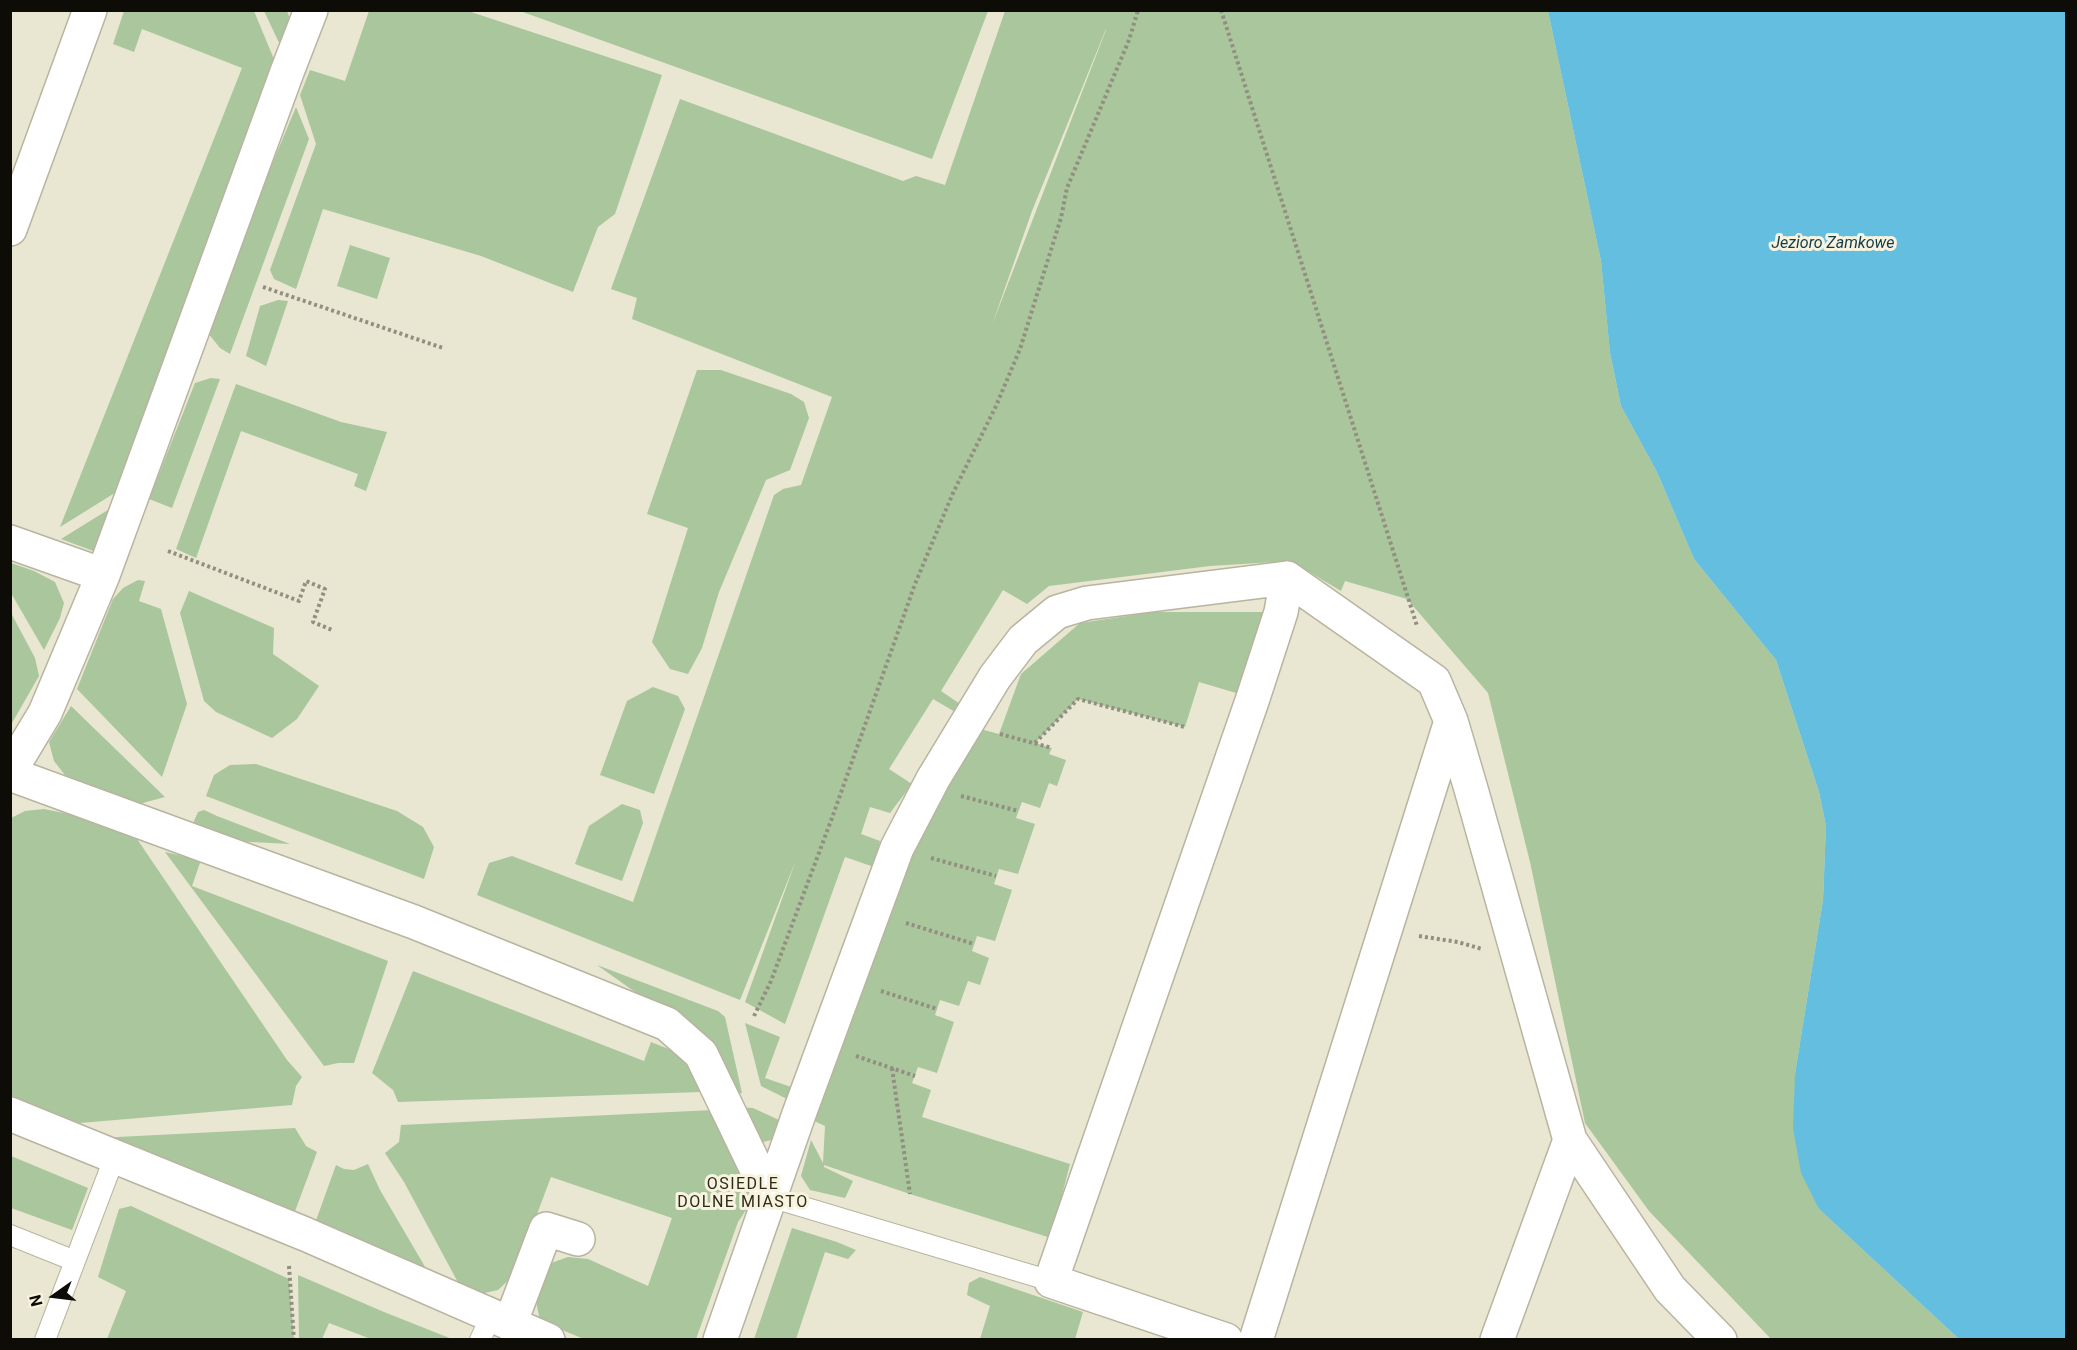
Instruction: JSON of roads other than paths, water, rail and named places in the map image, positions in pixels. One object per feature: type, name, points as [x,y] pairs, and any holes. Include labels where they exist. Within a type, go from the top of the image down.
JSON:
[{"type":"street","points":[[10,229],[90,10]]},
{"type":"street","points":[[311,10],[103,575],[45,713],[10,772],[414,922],[667,1024],[700,1054],[770,1197]]},
{"type":"street","points":[[10,542],[103,575]]},
{"type":"street","points":[[1226,1340],[1051,1281],[1253,698],[1281,612],[1287,578]]},
{"type":"street","points":[[720,1340],[897,848],[933,779],[995,677],[1023,640],[1057,612],[1087,603],[1287,578],[1434,681],[1451,721],[1570,1140],[1670,1289],[1712,1337]]},
{"type":"street","points":[[1256,1340],[1451,721]]},
{"type":"street","points":[[10,1114],[305,1234],[494,1326],[548,1340]]},
{"type":"street","points":[[1497,1340],[1570,1140]]},
{"type":"street","points":[[494,1326],[546,1229],[578,1239]]},
{"type":"lane","points":[[45,1340],[115,1156]]},
{"type":"lane","points":[[770,1197],[1051,1281]]},
{"type":"lane","points":[[10,1235],[75,1261]]},
{"type":"water","name":"Jezioro Zamkowe","points":[[1548,11],[2066,11],[2066,1339],[1959,1339],[1819,1209],[1801,1173],[1793,1128],[1795,1074],[1823,900],[1826,826],[1819,792],[1776,660],[1694,559],[1657,472],[1621,406],[1610,353],[1601,261]]},
{"type":"district","name":"OSIEDLE DOLNE MIASTO","points":[[743,1194]]}]
